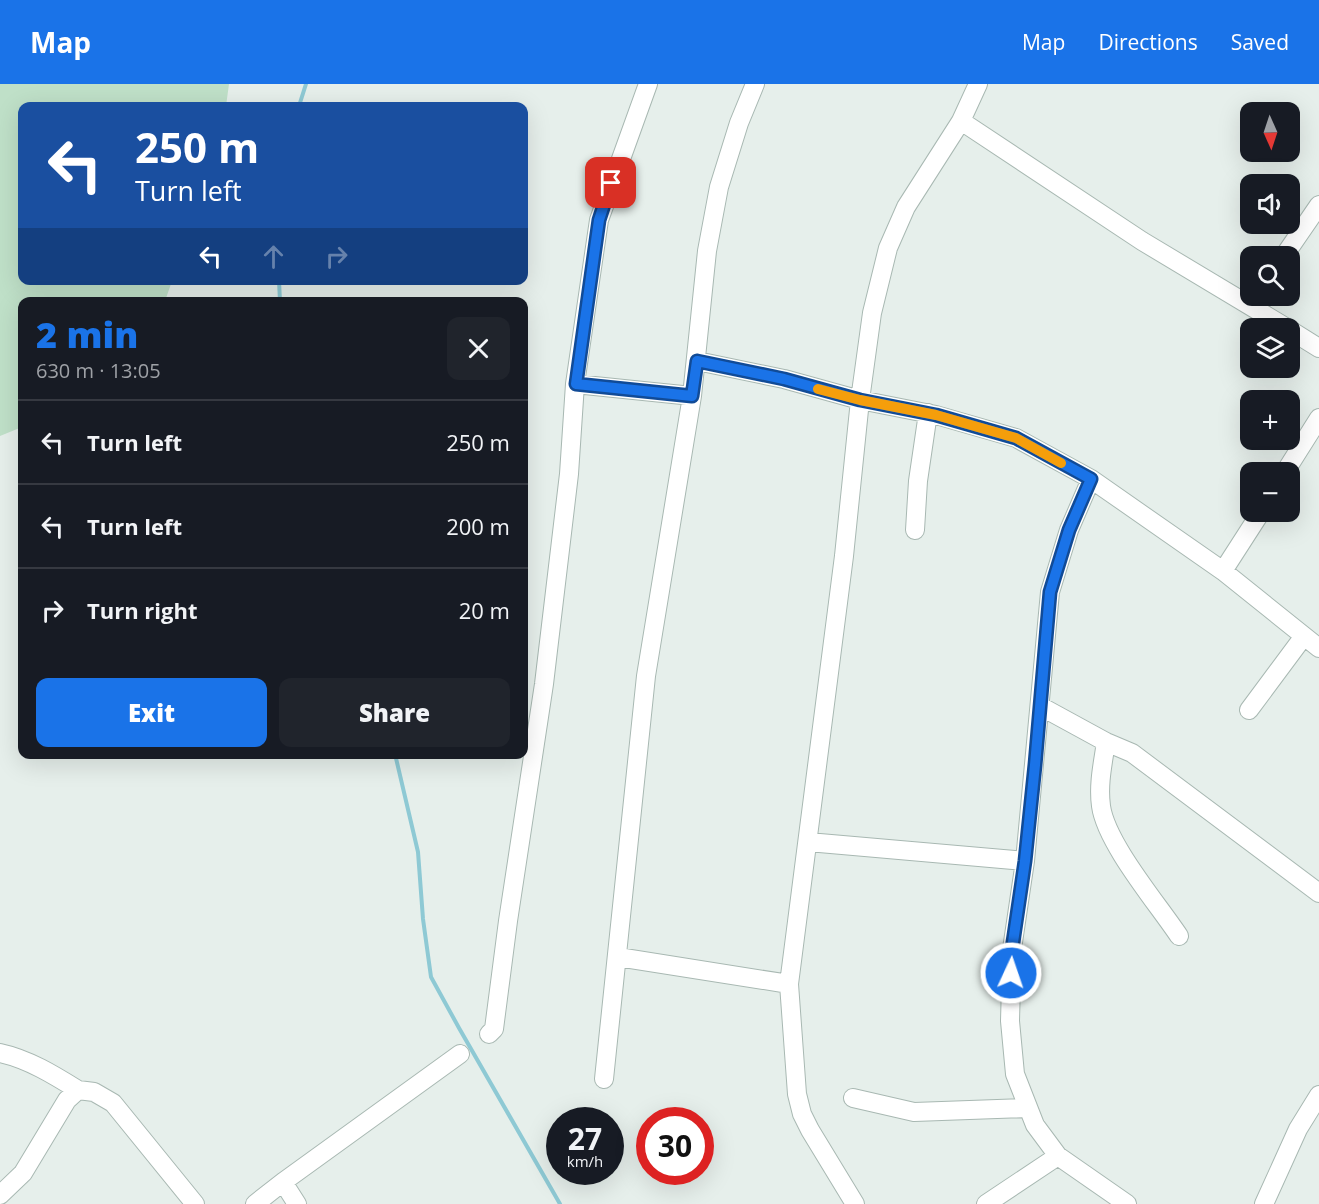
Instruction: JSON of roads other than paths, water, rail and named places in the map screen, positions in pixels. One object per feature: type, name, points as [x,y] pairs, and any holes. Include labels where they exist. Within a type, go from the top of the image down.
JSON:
[{"type":"street","points":[[489,1034],[494,1029],[544,684],[569,474],[576,384],[599,220],[648,84]]},
{"type":"street","points":[[604,1078],[646,676],[692,396],[707,251],[719,187],[739,123],[755,84]]},
{"type":"street","points":[[855,1204],[802,1114],[797,1094],[789,984],[844,556],[860,400],[872,312],[888,248],[906,207],[961,121],[978,84]]},
{"type":"street","points":[[961,121],[1142,241],[1240,294]]},
{"type":"street","points":[[1291,246],[1319,205]]},
{"type":"street","points":[[1260,306],[1275,318]]},
{"type":"street","points":[[1300,336],[1319,348]]},
{"type":"street","points":[[697,361],[784,379],[860,400],[928,413],[1016,438],[1091,479],[1223,572],[1319,648]]},
{"type":"street","points":[[576,384],[692,396]]},
{"type":"street","points":[[915,530],[918,481],[928,413]]},
{"type":"street","points":[[1291,462],[1319,418]]},
{"type":"street","points":[[1091,479],[1069,530],[1050,592],[1025,861],[1012,949],[1010,1021],[1015,1074],[1035,1125],[1058,1156],[1126,1204]]},
{"type":"street","points":[[1223,572],[1255,522]]},
{"type":"street","points":[[1249,710],[1304,636]]},
{"type":"street","points":[[1040,706],[1106,742],[1132,753],[1319,892]]},
{"type":"street","points":[[1106,742],[1099,784],[1101,808],[1115,844],[1179,936]]},
{"type":"street","points":[[808,842],[1025,861]]},
{"type":"street","points":[[618,957],[789,984]]},
{"type":"street","points":[[0,1053],[50,1073],[78,1090],[94,1092],[113,1103],[195,1204]]},
{"type":"street","points":[[255,1204],[460,1054]]},
{"type":"street","points":[[0,1195],[23,1173],[67,1100],[78,1090]]},
{"type":"street","points":[[1264,1204],[1298,1129],[1319,1095]]},
{"type":"street","points":[[852,1098],[914,1112],[1028,1108]]},
{"type":"street","points":[[986,1204],[1058,1156]]},
{"type":"street","points":[[283,1182],[297,1204]]},
{"type":"waterway","points":[[300,102],[306,84]]},
{"type":"waterway","points":[[279,285],[280,297]]},
{"type":"waterway","points":[[396,759],[418,852],[423,919],[431,977],[560,1204]]}]
